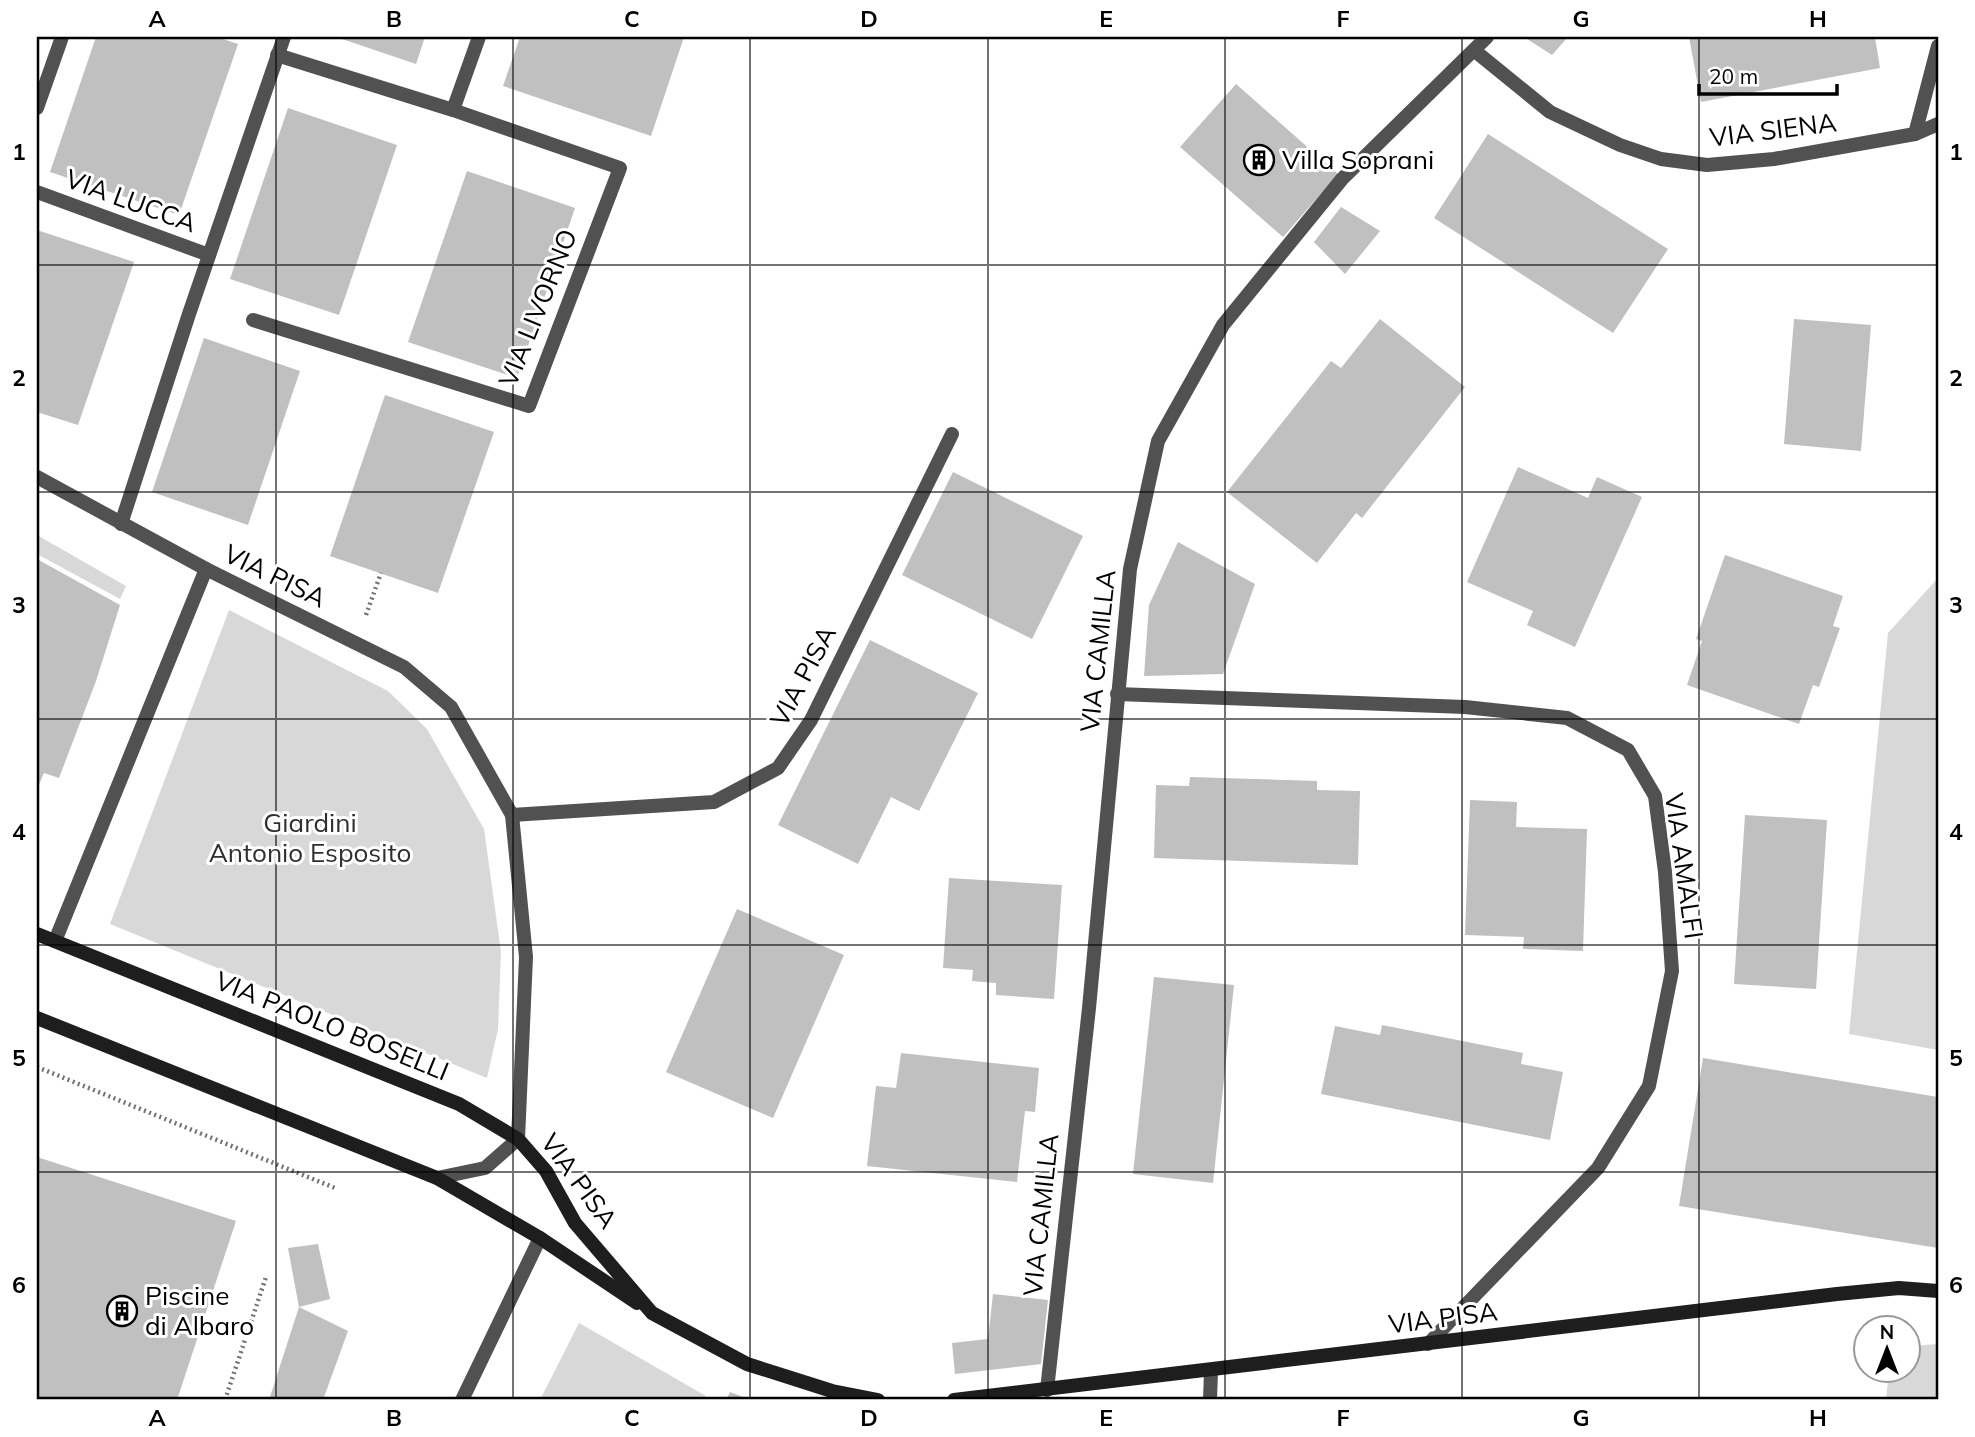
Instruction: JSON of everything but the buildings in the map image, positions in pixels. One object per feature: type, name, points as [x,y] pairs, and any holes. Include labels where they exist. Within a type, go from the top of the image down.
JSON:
[{"type":"main road","name":"VIA PAOLO BOSELLI","points":[[37,934],[459,1104],[518,1139]]},
{"type":"main road","points":[[37,1018],[437,1178],[540,1238],[652,1313]]},
{"type":"main road","name":"VIA PISA","points":[[518,1139],[546,1171],[575,1223],[652,1313],[747,1364],[832,1391],[878,1400]]},
{"type":"main road","name":"VIA PISA","points":[[954,1400],[1837,1294],[1899,1288],[1938,1291]]},
{"type":"street","points":[[37,108],[62,37]]},
{"type":"street","points":[[121,524],[284,37]]},
{"type":"street","points":[[453,110],[479,37]]},
{"type":"street","name":"VIA CAMILLA","points":[[1047,1390],[1089,1008],[1130,569],[1158,441],[1223,325],[1342,179],[1487,37]]},
{"type":"street","points":[[1914,134],[1938,46]]},
{"type":"street","name":"VIA SIENA","points":[[1475,51],[1549,112],[1620,145],[1661,159],[1707,165],[1774,159],[1914,134],[1938,124]]},
{"type":"street","name":"VIA LIVORNO","points":[[253,320],[529,406],[620,168],[453,110],[277,55]]},
{"type":"street","name":"VIA LUCCA","points":[[37,192],[209,255]]},
{"type":"street","name":"VIA PISA","points":[[512,815],[714,802],[778,768],[811,720],[952,434]]},
{"type":"street","name":"VIA PISA","points":[[37,477],[206,569],[404,667],[451,707],[512,815],[526,957],[518,1139]]},
{"type":"street","points":[[55,942],[206,569]]},
{"type":"street","name":"VIA AMALFI","points":[[1117,694],[1465,707],[1567,718],[1628,750],[1655,796],[1665,872],[1672,971],[1649,1086],[1598,1168],[1428,1344]]},
{"type":"street","points":[[437,1178],[485,1168],[518,1139]]},
{"type":"street","points":[[462,1400],[540,1238]]},
{"type":"street","points":[[1210,1400],[1211,1371]]},
{"type":"path","points":[[356,643],[381,573]]},
{"type":"path","points":[[37,1067],[335,1188]]},
{"type":"path","points":[[225,1400],[266,1277]]},
{"type":"green space","points":[[37,535],[126,586],[120,599],[37,554]]},
{"type":"green space","points":[[1938,578],[1938,1050],[1849,1034],[1888,633]]},
{"type":"green space","name":"Giardini Antonio Esposito","points":[[229,610],[388,691],[427,729],[484,829],[501,952],[498,1029],[487,1078],[110,924]]},
{"type":"green space","points":[[579,1323],[706,1396],[702,1400],[540,1400]]},
{"type":"green space","points":[[1938,1344],[1938,1400],[1886,1400],[1888,1384],[1923,1384],[1923,1345]]},
{"type":"place","name":"Villa Soprani","points":[[1259,160]]},
{"type":"place","name":"Piscine di Albaro","points":[[122,1311]]}]
